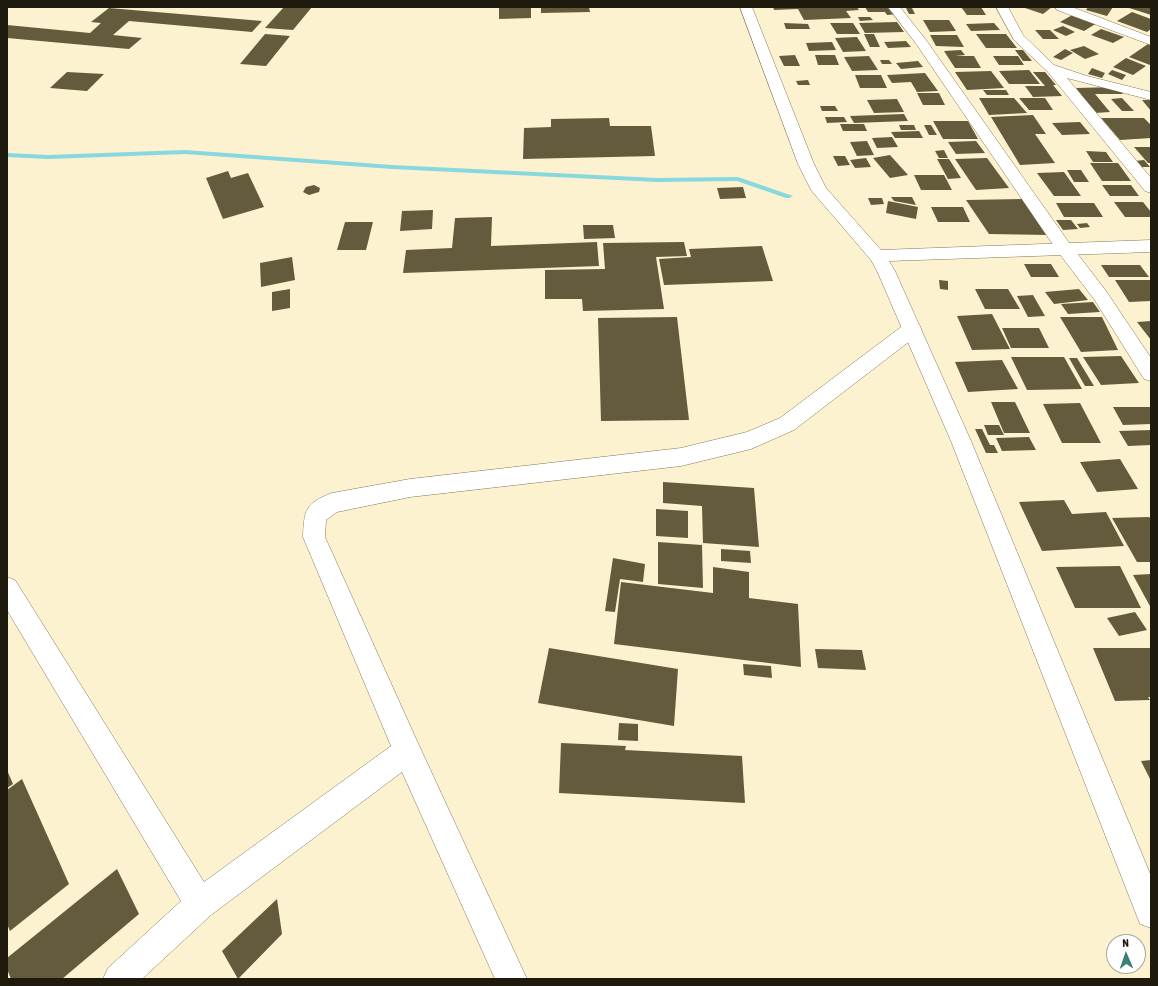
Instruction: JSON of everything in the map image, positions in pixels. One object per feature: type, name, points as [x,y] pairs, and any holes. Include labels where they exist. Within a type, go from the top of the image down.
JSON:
[{"type":"street","points":[[746,7],[806,164],[820,190],[877,256],[886,271],[912,329],[961,441],[1151,913]]},
{"type":"street","points":[[894,7],[922,43],[1064,248],[1100,295],[1151,374]]},
{"type":"street","points":[[1002,7],[1018,37],[1050,68],[1151,188]]},
{"type":"street","points":[[1061,7],[1151,41]]},
{"type":"street","points":[[1050,68],[1082,79],[1151,96]]},
{"type":"street","points":[[877,256],[1151,246]]},
{"type":"street","points":[[510,979],[407,751],[314,537],[314,516],[332,503],[410,488],[681,457],[752,440],[787,424],[912,329]]},
{"type":"street","points":[[7,588],[200,904]]},
{"type":"street","points":[[119,979],[200,904],[407,751]]},
{"type":"building","points":[[284,7],[312,7],[293,30],[265,28]]},
{"type":"building","points":[[499,7],[531,7],[531,18],[499,19]]},
{"type":"building","points":[[541,7],[589,7],[590,12],[541,13]]},
{"type":"building","points":[[773,7],[857,7],[859,10],[846,11],[851,18],[804,20],[798,9],[774,10]]},
{"type":"building","points":[[865,7],[888,7],[891,12],[896,11],[898,14],[887,15],[885,12],[868,12]]},
{"type":"building","points":[[961,7],[981,7],[986,15],[967,15]]},
{"type":"building","points":[[1022,7],[1052,7],[1043,14]]},
{"type":"building","points":[[1088,7],[1113,7],[1107,16],[1086,10]]},
{"type":"building","points":[[1126,7],[1151,7],[1151,15]]},
{"type":"building","points":[[109,8],[262,21],[252,32],[129,21],[113,35],[142,38],[129,49],[7,38],[7,25],[90,33],[101,23],[91,22]]},
{"type":"building","points":[[906,8],[912,8],[915,14],[909,14]]},
{"type":"building","points":[[1132,12],[1151,19],[1151,29],[1147,32],[1117,21]]},
{"type":"building","points":[[1074,14],[1097,23],[1084,31],[1060,22]]},
{"type":"building","points":[[858,17],[870,17],[873,20],[860,21]]},
{"type":"building","points":[[923,20],[949,20],[956,31],[930,32]]},
{"type":"building","points":[[897,22],[904,32],[865,33],[859,23]]},
{"type":"building","points":[[784,23],[808,24],[810,29],[786,29]]},
{"type":"building","points":[[830,23],[853,23],[860,34],[837,34]]},
{"type":"building","points":[[994,23],[1000,30],[971,31],[966,24]]},
{"type":"building","points":[[1063,26],[1075,32],[1066,36],[1053,30]]},
{"type":"building","points":[[1101,29],[1124,37],[1113,43],[1091,35]]},
{"type":"building","points":[[1035,30],[1050,30],[1059,39],[1043,39]]},
{"type":"building","points":[[265,34],[290,36],[266,66],[240,64]]},
{"type":"building","points":[[864,34],[874,34],[880,47],[870,47]]},
{"type":"building","points":[[976,34],[1006,34],[1017,48],[986,48]]},
{"type":"building","points":[[930,35],[957,35],[964,47],[936,46]]},
{"type":"building","points":[[857,37],[866,51],[843,52],[835,38]]},
{"type":"building","points":[[906,41],[911,47],[888,48],[884,42]]},
{"type":"building","points":[[832,42],[836,50],[809,51],[806,43]]},
{"type":"building","points":[[1148,44],[1151,45],[1150,65],[1129,57]]},
{"type":"building","points":[[1084,46],[1099,54],[1085,59],[1070,50]]},
{"type":"building","points":[[1065,49],[1073,53],[1061,60],[1053,57]]},
{"type":"building","points":[[961,50],[965,55],[955,56],[974,56],[981,68],[955,68],[944,51]]},
{"type":"building","points":[[1015,50],[1023,50],[1032,61],[1023,61]]},
{"type":"building","points":[[795,55],[800,66],[784,66],[779,56]]},
{"type":"building","points":[[815,55],[835,55],[839,65],[818,65]]},
{"type":"building","points":[[869,56],[878,70],[852,71],[844,57]]},
{"type":"building","points":[[993,56],[1018,56],[1024,65],[999,65]]},
{"type":"building","points":[[1126,58],[1146,66],[1133,75],[1113,67]]},
{"type":"building","points":[[880,60],[889,60],[892,64],[882,64]]},
{"type":"building","points":[[918,61],[923,67],[901,69],[896,63]]},
{"type":"building","points":[[1092,68],[1105,73],[1102,78],[1088,74]]},
{"type":"building","points":[[1029,70],[1040,84],[1009,84],[999,71]]},
{"type":"building","points":[[1112,70],[1126,75],[1122,80],[1108,74]]},
{"type":"building","points":[[991,71],[1004,88],[967,90],[955,72]]},
{"type":"building","points":[[67,72],[104,74],[87,91],[50,88]]},
{"type":"building","points":[[1033,72],[1045,72],[1056,85],[1053,85],[1062,96],[1033,97],[1025,86],[1045,86]]},
{"type":"building","points":[[925,73],[938,91],[917,92],[911,82],[892,83],[887,75]]},
{"type":"building","points":[[855,75],[881,75],[887,88],[860,88]]},
{"type":"building","points":[[808,80],[810,85],[798,85],[796,81]]},
{"type":"building","points":[[1117,87],[1123,94],[1095,94],[1110,112],[1095,113],[1076,88]]},
{"type":"building","points":[[983,90],[1006,90],[1009,95],[987,95]]},
{"type":"building","points":[[917,93],[939,93],[945,105],[923,105]]},
{"type":"building","points":[[979,98],[1014,98],[1027,113],[989,115]]},
{"type":"building","points":[[1019,98],[1045,98],[1053,110],[1029,110]]},
{"type":"building","points":[[1122,98],[1134,111],[1122,111],[1111,99]]},
{"type":"building","points":[[897,99],[904,112],[874,113],[867,100]]},
{"type":"building","points":[[1142,100],[1151,100],[1151,111]]},
{"type":"building","points":[[820,106],[835,106],[838,111],[822,111]]},
{"type":"building","points":[[904,114],[908,121],[854,123],[850,116]]},
{"type":"building","points":[[1033,115],[1046,134],[1035,134],[1055,163],[1020,165],[991,117]]},
{"type":"building","points":[[825,117],[844,117],[847,122],[827,123]]},
{"type":"building","points":[[609,118],[610,126],[651,126],[655,156],[523,159],[524,128],[551,127],[551,119]]},
{"type":"building","points":[[1101,118],[1144,118],[1151,125],[1151,138],[1120,140]]},
{"type":"building","points":[[933,121],[968,121],[978,139],[943,139]]},
{"type":"building","points":[[1080,122],[1090,134],[1062,135],[1052,123]]},
{"type":"building","points":[[840,124],[864,124],[867,131],[843,131]]},
{"type":"building","points":[[899,125],[914,125],[916,130],[901,130]]},
{"type":"building","points":[[924,125],[931,125],[937,135],[929,135]]},
{"type":"building","points":[[919,131],[923,138],[895,138],[891,132]]},
{"type":"building","points":[[892,137],[898,147],[877,148],[872,138]]},
{"type":"building","points":[[867,141],[874,155],[857,156],[850,142]]},
{"type":"building","points":[[976,141],[985,153],[956,154],[948,142]]},
{"type":"building","points":[[1134,147],[1151,147],[1151,163],[1148,163]]},
{"type":"building","points":[[944,150],[948,158],[939,158],[935,151]]},
{"type":"building","points":[[1086,151],[1106,152],[1113,162],[1093,162]]},
{"type":"building","points":[[890,155],[908,175],[890,178],[873,158]]},
{"type":"building","points":[[833,156],[845,156],[850,165],[838,166]]},
{"type":"building","points":[[866,158],[871,167],[855,168],[850,160]]},
{"type":"building","points":[[987,158],[1009,188],[976,190],[955,159]]},
{"type":"building","points":[[937,159],[949,159],[961,178],[948,179]]},
{"type":"building","points":[[1144,160],[1150,167],[1141,167],[1135,161]]},
{"type":"building","points":[[1090,163],[1118,163],[1131,181],[1102,181]]},
{"type":"building","points":[[1067,170],[1081,170],[1089,182],[1074,182]]},
{"type":"building","points":[[228,171],[231,178],[248,173],[264,207],[223,219],[206,178]]},
{"type":"building","points":[[1064,172],[1081,196],[1054,196],[1037,173]]},
{"type":"building","points":[[914,175],[944,175],[952,190],[921,190]]},
{"type":"building","points":[[314,185],[320,188],[319,192],[309,195],[303,192],[306,187]]},
{"type":"building","points":[[1102,185],[1131,185],[1139,196],[1110,196]]},
{"type":"building","points":[[743,187],[746,198],[720,199],[717,188]]},
{"type":"building","points":[[891,197],[912,197],[916,205],[894,201]]},
{"type":"building","points":[[868,198],[882,198],[884,204],[871,205]]},
{"type":"building","points":[[1023,199],[1049,235],[989,234],[966,200]]},
{"type":"building","points":[[888,201],[918,207],[916,219],[886,213]]},
{"type":"building","points":[[1114,202],[1143,202],[1151,212],[1151,217],[1125,217]]},
{"type":"building","points":[[1056,203],[1094,203],[1103,217],[1064,217]]},
{"type":"building","points":[[931,207],[963,207],[970,222],[938,222]]},
{"type":"building","points":[[433,210],[432,229],[400,231],[402,211]]},
{"type":"building","points":[[492,217],[491,246],[597,242],[599,266],[403,273],[406,250],[452,248],[455,218]]},
{"type":"building","points":[[1056,220],[1071,220],[1078,229],[1063,230]]},
{"type":"building","points":[[345,222],[373,222],[366,250],[337,250]]},
{"type":"building","points":[[1087,223],[1090,227],[1080,228],[1077,224]]},
{"type":"building","points":[[583,225],[613,225],[615,238],[584,239]]},
{"type":"building","points":[[684,242],[687,256],[656,257],[664,309],[583,311],[582,299],[545,299],[545,270],[605,269],[603,243]]},
{"type":"building","points":[[762,246],[773,281],[664,285],[659,259],[691,257],[689,249]]},
{"type":"building","points":[[292,257],[295,280],[261,287],[260,263]]},
{"type":"building","points":[[1024,264],[1051,264],[1059,277],[1031,277]]},
{"type":"building","points":[[1101,265],[1140,265],[1149,277],[1109,277]]},
{"type":"building","points":[[939,280],[948,281],[948,290],[940,289]]},
{"type":"building","points":[[1115,280],[1151,280],[1151,301],[1129,302]]},
{"type":"building","points":[[290,289],[290,308],[272,311],[272,292]]},
{"type":"building","points":[[975,289],[1008,289],[1020,309],[985,309]]},
{"type":"building","points":[[1079,289],[1088,300],[1054,304],[1045,292]]},
{"type":"building","points":[[1033,295],[1045,316],[1028,317],[1017,296]]},
{"type":"building","points":[[1093,302],[1100,312],[1068,314],[1061,304]]},
{"type":"building","points":[[992,314],[1010,349],[972,350],[957,316]]},
{"type":"building","points":[[677,317],[689,420],[601,421],[598,318]]},
{"type":"building","points":[[1060,317],[1102,317],[1118,350],[1081,352]]},
{"type":"building","points":[[1151,321],[1151,340],[1137,322]]},
{"type":"building","points":[[1002,328],[1039,328],[1049,348],[1011,348]]},
{"type":"building","points":[[1121,356],[1139,383],[1101,385],[1083,357]]},
{"type":"building","points":[[1011,357],[1064,357],[1082,389],[1027,390]]},
{"type":"building","points":[[1069,358],[1077,358],[1094,386],[1085,386]]},
{"type":"building","points":[[1002,360],[1018,389],[968,392],[955,362]]},
{"type":"building","points":[[991,402],[1015,402],[1030,433],[1004,433]]},
{"type":"building","points":[[1080,403],[1101,443],[1062,443],[1043,404]]},
{"type":"building","points":[[1113,407],[1151,407],[1151,424],[1123,425]]},
{"type":"building","points":[[984,425],[999,425],[1004,435],[988,435]]},
{"type":"building","points":[[975,429],[982,429],[990,445],[994,445],[998,453],[986,453]]},
{"type":"building","points":[[1151,430],[1151,445],[1128,446],[1119,431]]},
{"type":"building","points":[[1029,437],[1036,450],[1002,451],[996,438]]},
{"type":"building","points":[[1120,459],[1138,489],[1097,492],[1080,462]]},
{"type":"building","points":[[663,482],[754,488],[759,547],[703,543],[702,506],[663,503]]},
{"type":"building","points":[[1064,500],[1072,514],[1106,512],[1124,546],[1042,551],[1019,502]]},
{"type":"building","points":[[656,509],[688,511],[688,538],[656,536]]},
{"type":"building","points":[[1149,517],[1151,519],[1151,562],[1137,562],[1112,518]]},
{"type":"building","points":[[658,542],[702,545],[703,588],[658,584]]},
{"type":"building","points":[[721,549],[750,551],[751,563],[721,561]]},
{"type":"building","points":[[613,558],[645,564],[643,582],[620,579],[615,612],[605,611]]},
{"type":"building","points":[[1120,566],[1141,608],[1075,608],[1056,567]]},
{"type":"building","points":[[713,567],[749,572],[749,598],[798,604],[801,667],[614,644],[621,582],[713,593]]},
{"type":"building","points":[[1151,574],[1151,608],[1133,575]]},
{"type":"building","points":[[1135,612],[1147,630],[1119,636],[1107,618]]},
{"type":"building","points":[[549,648],[678,669],[674,726],[538,703]]},
{"type":"building","points":[[1093,648],[1151,648],[1151,697],[1148,697],[1150,700],[1115,701]]},
{"type":"building","points":[[815,649],[862,650],[866,670],[818,668]]},
{"type":"building","points":[[743,664],[771,666],[772,678],[744,675]]},
{"type":"building","points":[[619,723],[638,724],[638,741],[618,740]]},
{"type":"building","points":[[561,743],[626,746],[625,750],[742,756],[745,803],[559,793]]},
{"type":"building","points":[[1151,760],[1151,781],[1141,761]]},
{"type":"building","points":[[7,770],[13,784],[7,788]]},
{"type":"building","points":[[22,779],[69,884],[10,931],[7,924],[7,790]]},
{"type":"building","points":[[117,869],[139,914],[62,979],[11,979],[7,969],[7,958]]},
{"type":"building","points":[[277,899],[282,934],[238,979],[222,951]]},
{"type":"waterway","points":[[7,155],[48,157],[185,152],[392,167],[657,180],[738,179],[789,196]]}]
